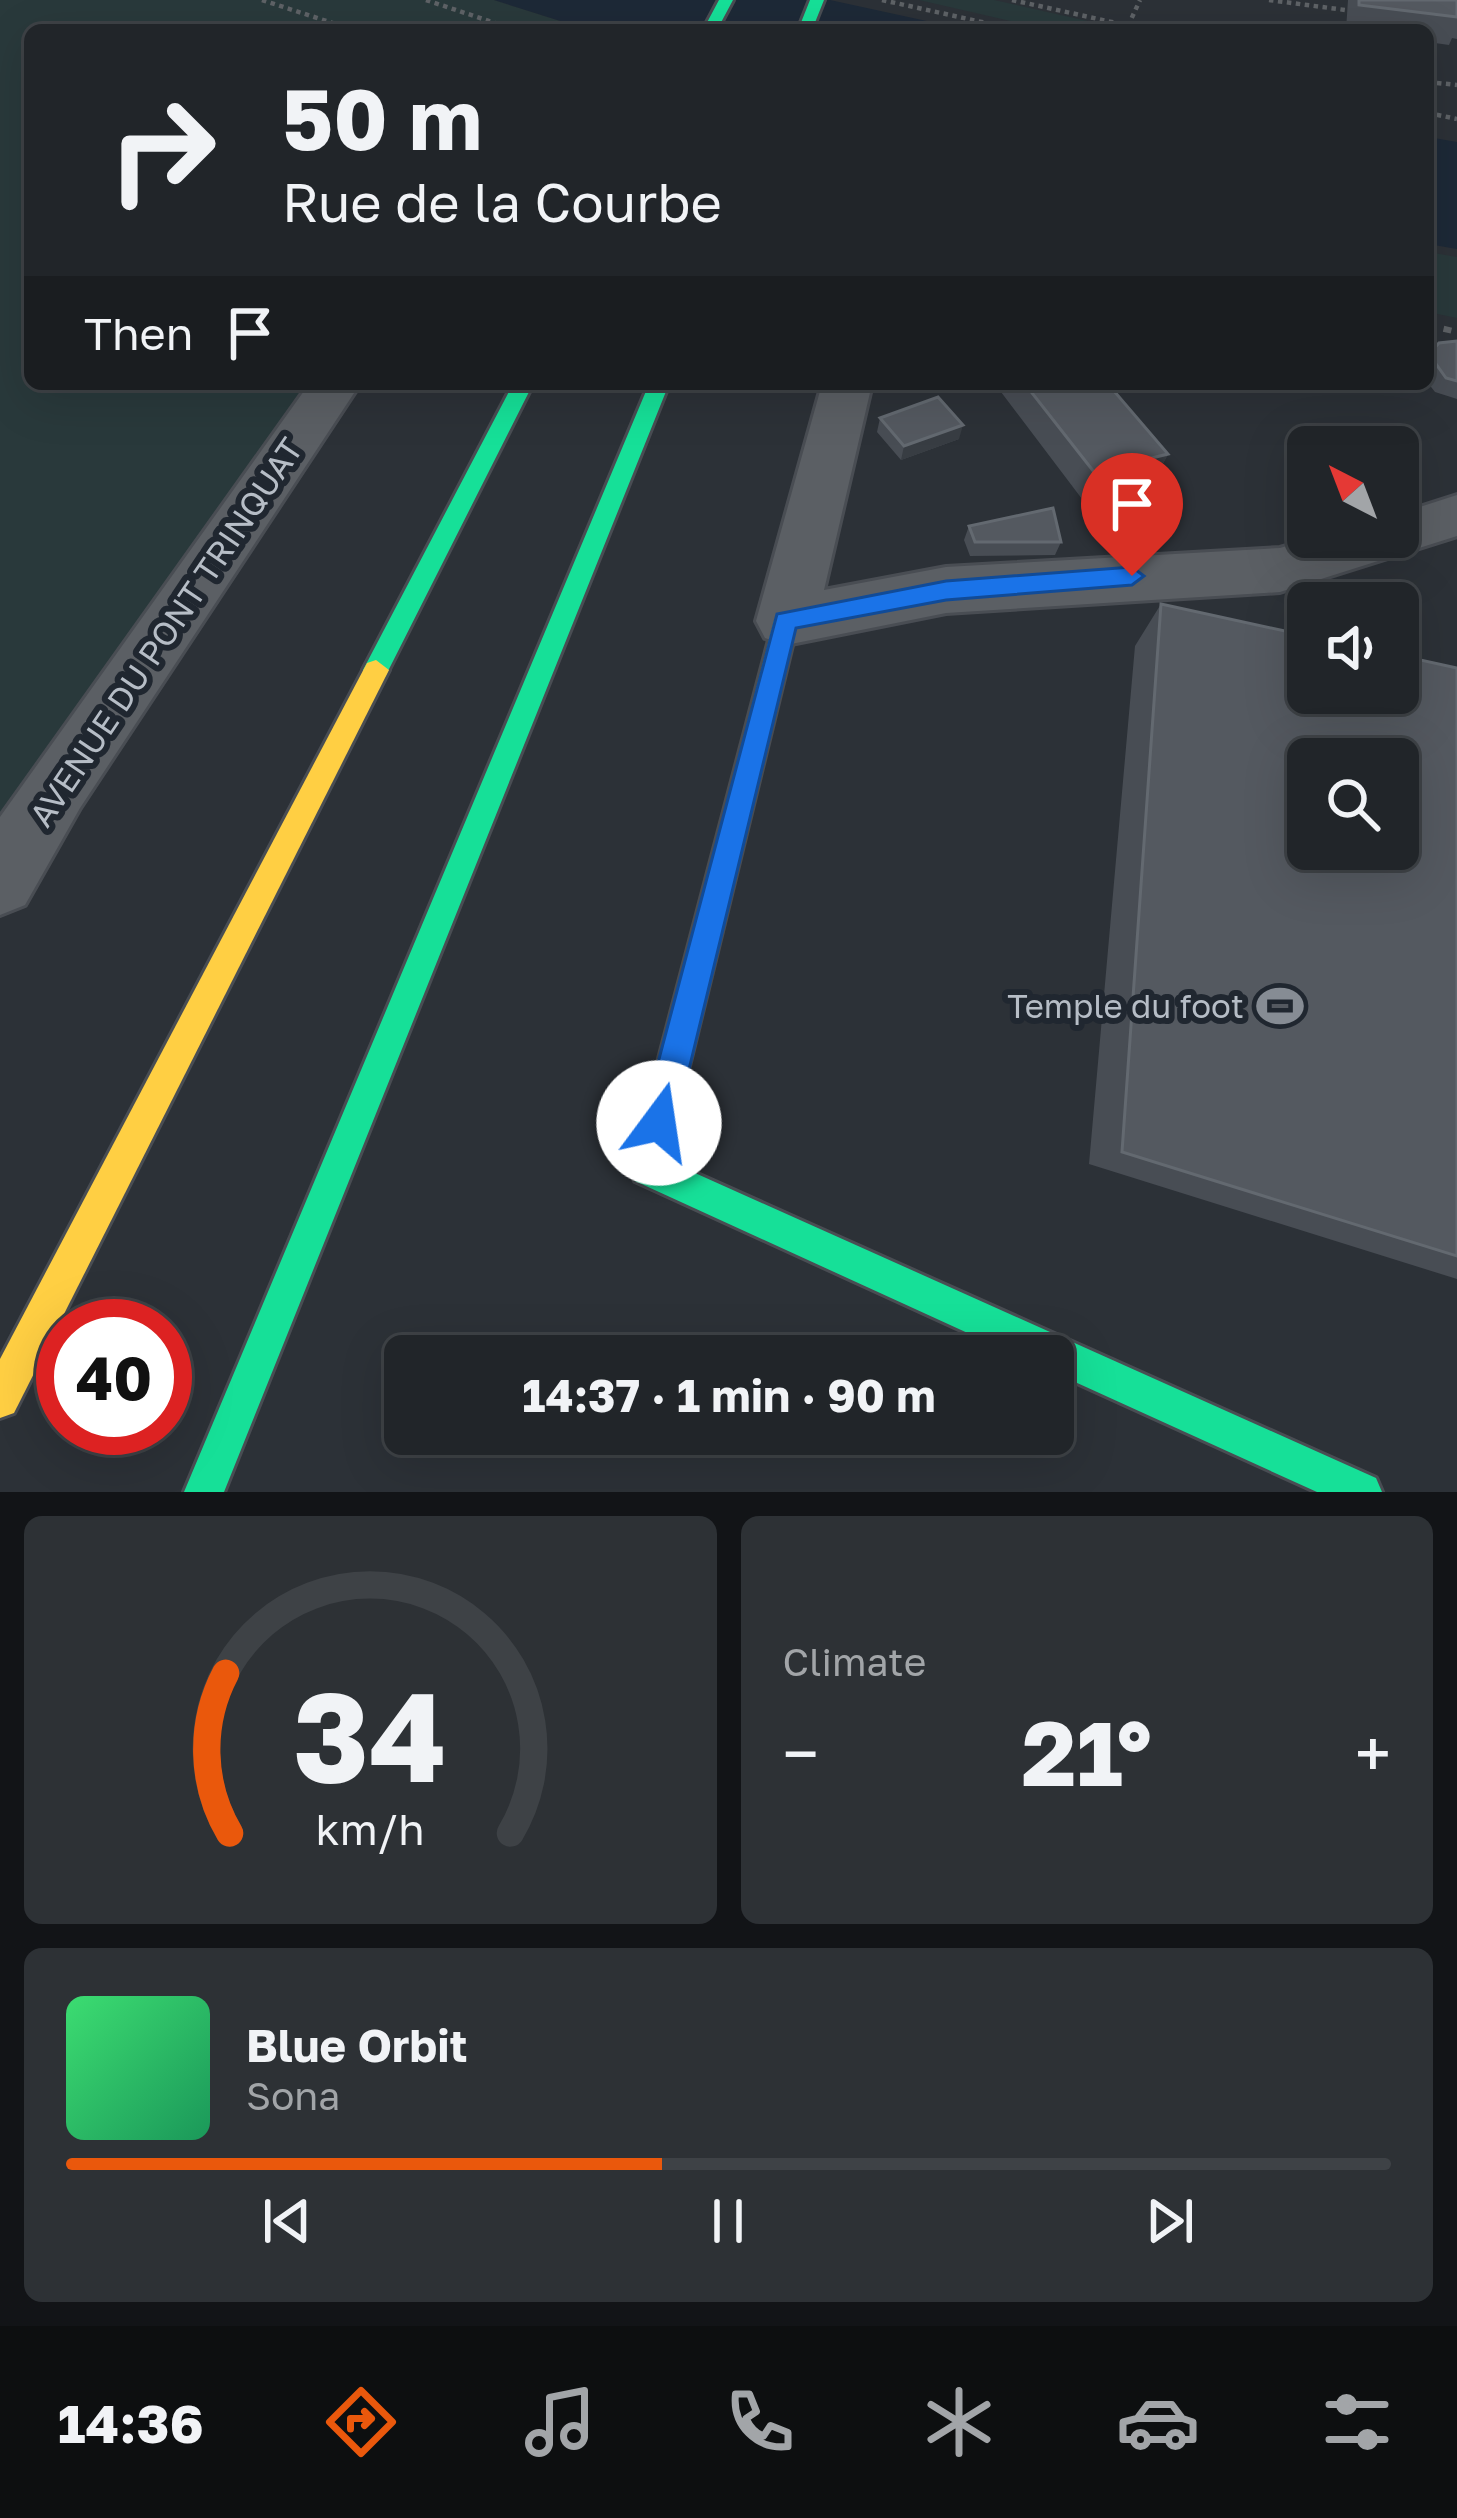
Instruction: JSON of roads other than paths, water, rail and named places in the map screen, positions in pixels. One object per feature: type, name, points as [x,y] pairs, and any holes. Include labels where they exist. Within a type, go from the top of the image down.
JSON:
[{"type":"main road","points":[[0,1399],[520,390]]},
{"type":"main road","points":[[204,1492],[656,390]]},
{"type":"main road","points":[[786,621],[647,1169],[1362,1492]]},
{"type":"street","name":"AVENUE DU PONT TRINQUAT","points":[[0,881],[56,787],[331,390]]},
{"type":"street","points":[[845,390],[786,621],[946,590],[1280,570],[1321,558]]},
{"type":"street","points":[[1419,528],[1457,515]]},
{"type":"water","points":[[494,0],[830,0],[940,24],[570,24]]},
{"type":"water","points":[[1434,138],[1457,142],[1457,249],[1434,245]]},
{"type":"place","name":"Temple du foot","points":[[1280,1006]]}]
